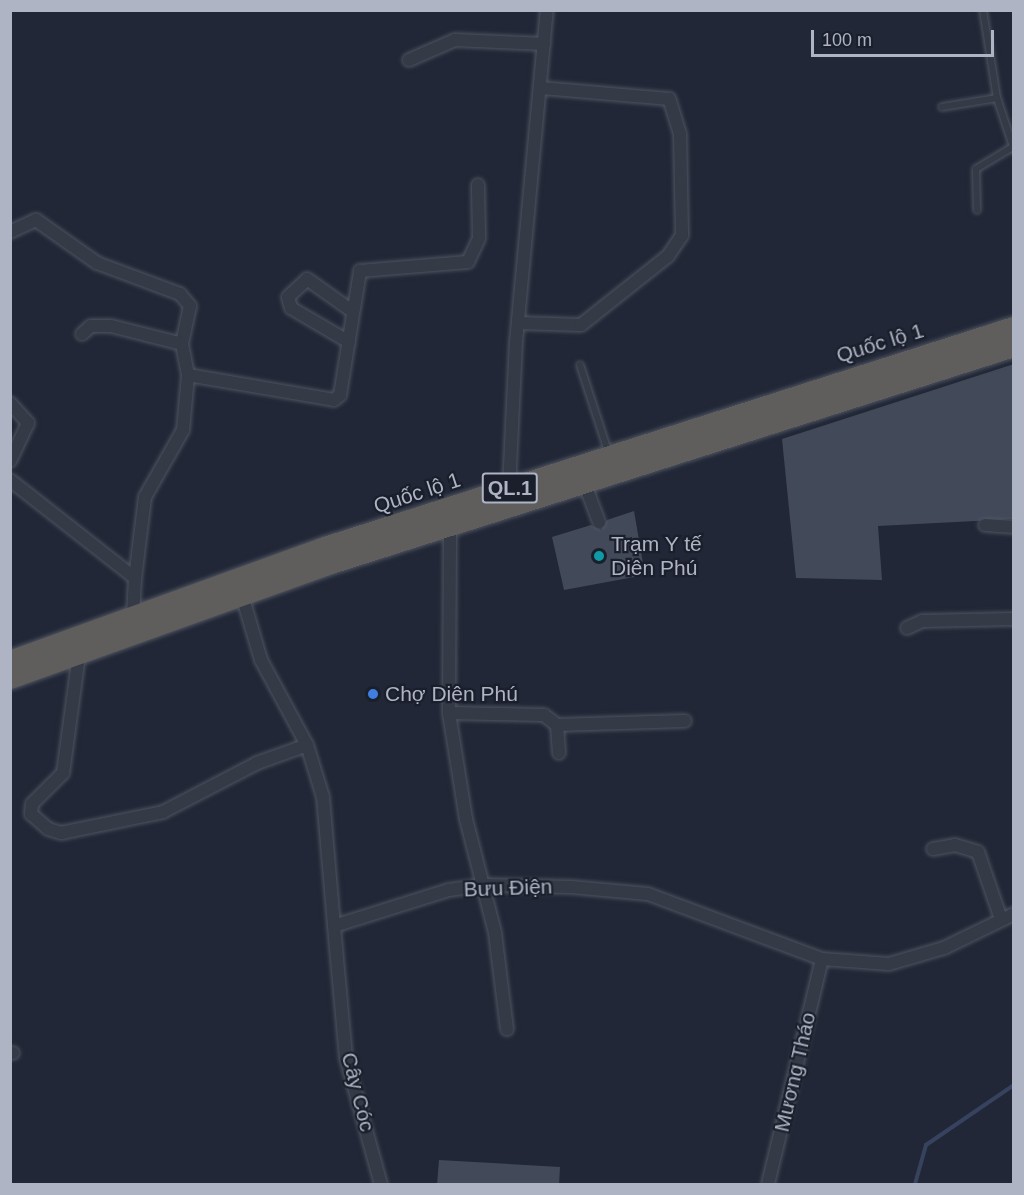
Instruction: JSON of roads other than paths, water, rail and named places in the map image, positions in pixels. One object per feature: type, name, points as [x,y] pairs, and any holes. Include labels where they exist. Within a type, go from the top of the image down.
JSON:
[{"type":"highway","name":"Quốc lộ 1","points":[[10,661],[133,614],[509,489],[1014,327]]},
{"type":"highway","name":"Quốc lộ 1","points":[[10,679],[242,595],[450,525],[1014,347]]},
{"type":"street","points":[[509,489],[518,323],[547,10]]},
{"type":"street","points":[[409,60],[455,40],[544,44]]},
{"type":"street","points":[[518,323],[580,325],[668,256],[682,235],[680,134],[669,99],[541,88]]},
{"type":"street","points":[[188,375],[326,402],[340,395],[360,271],[468,262],[479,237],[478,185]]},
{"type":"street","points":[[10,232],[36,220],[97,263],[180,294],[190,306],[182,344],[188,375],[183,430],[145,497],[133,614]]},
{"type":"street","points":[[349,342],[291,308],[288,297],[307,279],[352,311]]},
{"type":"street","points":[[82,334],[91,326],[111,326],[182,344]]},
{"type":"street","points":[[10,403],[28,423],[10,461]]},
{"type":"street","points":[[10,480],[135,578]]},
{"type":"street","points":[[584,482],[598,522]]},
{"type":"street","points":[[450,525],[449,713],[466,819],[484,885],[507,1029]]},
{"type":"street","points":[[985,525],[1014,527]]},
{"type":"street","points":[[242,595],[261,660],[307,745],[323,797],[334,926]]},
{"type":"street","points":[[907,628],[922,621],[1014,619]]},
{"type":"street","points":[[79,655],[63,773],[32,804],[31,814],[48,829],[75,831],[171,810],[256,763],[307,745]]},
{"type":"street","points":[[449,713],[535,714],[557,725],[685,721]]},
{"type":"street","points":[[557,725],[559,753]]},
{"type":"street","points":[[933,849],[956,845],[978,852],[1001,919]]},
{"type":"street","name":"Bưu Điện","points":[[334,926],[484,885],[648,894],[822,959],[867,964],[910,960],[1014,914]]},
{"type":"street","name":"Cây Cóc","points":[[334,926],[346,1058],[381,1185]]},
{"type":"street","name":"Mương Tháo","points":[[768,1185],[822,959]]},
{"type":"lane","points":[[977,210],[976,169],[1012,149],[997,98],[983,10]]},
{"type":"lane","points":[[942,107],[997,98]]},
{"type":"lane","points":[[580,365],[610,457]]},
{"type":"waterway","points":[[915,1184],[926,1145],[1014,1085]]},
{"type":"place","name":"Trạm Y tế Diên Phú","points":[[599,556]]},
{"type":"place","name":"Chợ Diên Phú","points":[[373,694]]}]
